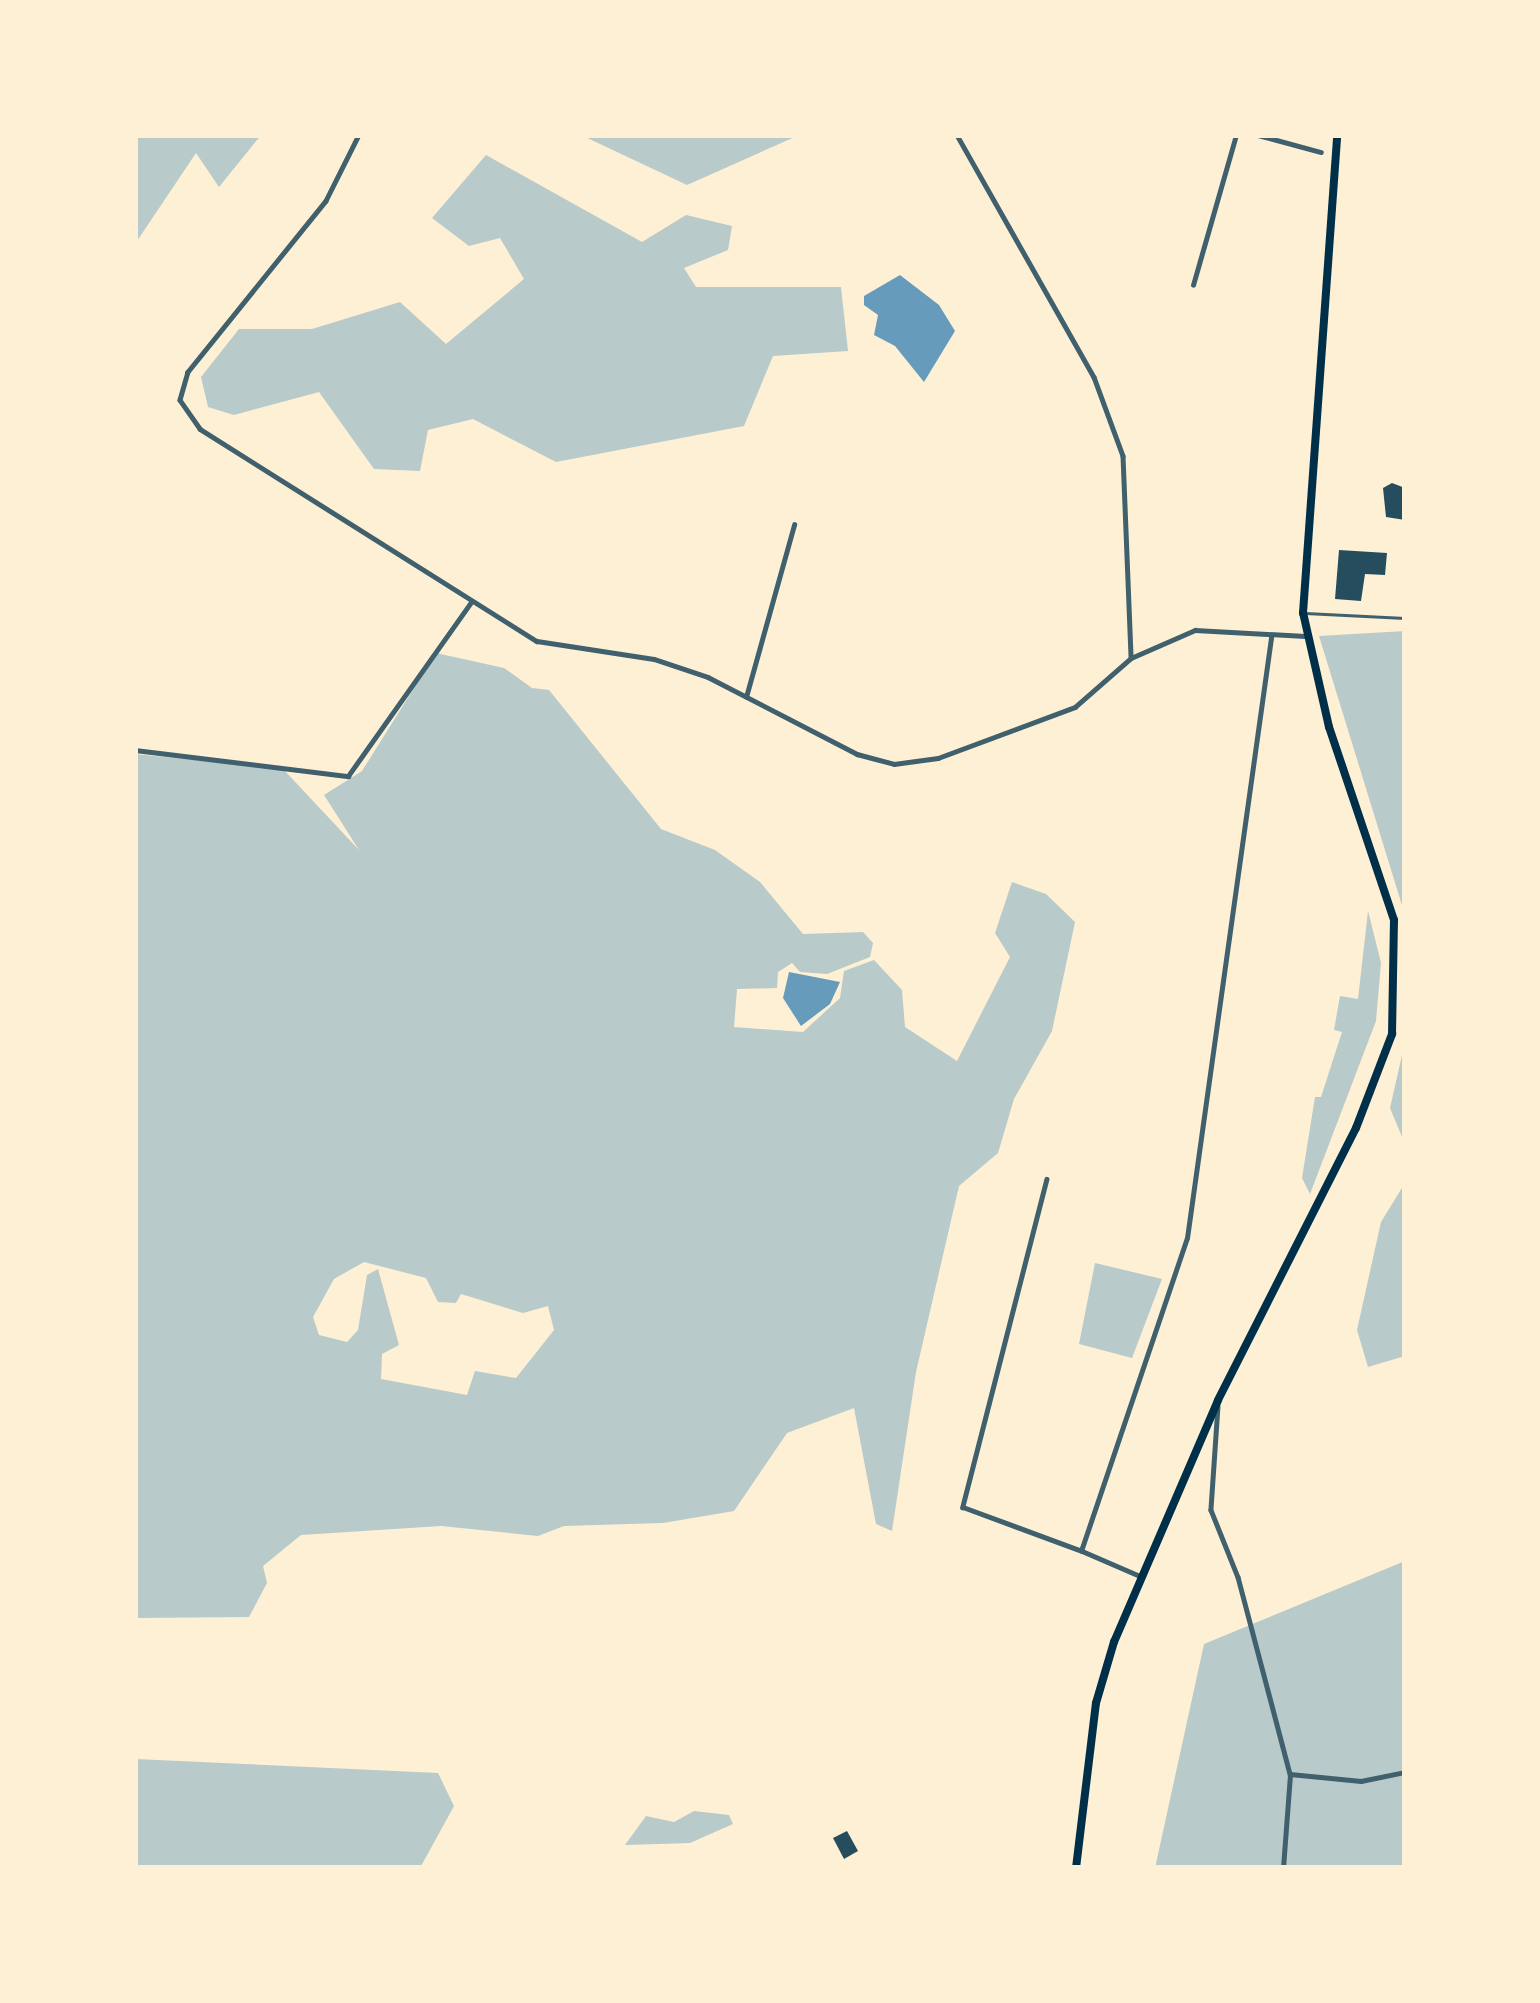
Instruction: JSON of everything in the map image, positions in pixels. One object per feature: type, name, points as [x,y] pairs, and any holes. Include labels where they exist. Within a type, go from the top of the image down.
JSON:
[{"type":"main road","points":[[1076,1868],[1096,1703],[1141,1578],[1218,1400],[1357,1128],[1393,1024],[1394,920],[1303,614],[1337,135]]},
{"type":"street","points":[[359,135],[326,201],[188,372],[179,400],[200,429],[537,641],[654,659],[894,764],[938,758],[1075,707],[1131,658],[1195,630],[1270,638],[1306,635]]},
{"type":"street","points":[[957,135],[1094,376],[1123,456],[1131,658]]},
{"type":"street","points":[[1193,285],[1236,135]]},
{"type":"street","points":[[1258,135],[1321,152]]},
{"type":"street","points":[[746,697],[794,525]]},
{"type":"street","points":[[135,750],[348,776],[471,602]]},
{"type":"street","points":[[1081,1551],[1187,1238],[1270,638]]},
{"type":"street","points":[[1046,1180],[963,1507],[1141,1578]]},
{"type":"street","points":[[1218,1400],[1211,1510],[1238,1576],[1290,1774],[1283,1868]]},
{"type":"street","points":[[1290,1774],[1361,1780],[1405,1772]]},
{"type":"lane","points":[[1303,614],[1405,618]]},
{"type":"shaded area","points":[[135,135],[261,135],[219,187],[196,153],[135,244]]},
{"type":"shaded area","points":[[581,135],[796,135],[797,136],[687,185]]},
{"type":"shaded area","points":[[486,155],[642,242],[686,215],[732,226],[728,250],[684,268],[696,287],[841,287],[848,351],[773,356],[744,426],[556,462],[473,419],[428,430],[420,471],[374,469],[319,392],[234,415],[208,407],[201,377],[239,329],[312,329],[400,302],[446,344],[524,279],[500,238],[469,246],[432,218]]},
{"type":"shaded area","points":[[1405,631],[1405,915],[1319,636]]},
{"type":"shaded area","points":[[436,653],[504,668],[532,688],[549,690],[661,829],[715,850],[760,882],[803,934],[863,932],[873,943],[870,957],[827,974],[800,972],[792,963],[778,972],[777,988],[737,989],[734,1027],[803,1032],[840,998],[844,971],[874,960],[902,990],[905,1027],[957,1061],[1010,957],[995,933],[1012,882],[1046,894],[1075,922],[1052,1031],[1014,1099],[998,1153],[959,1186],[916,1372],[892,1531],[876,1524],[854,1408],[787,1433],[734,1511],[663,1523],[564,1526],[538,1536],[441,1526],[301,1535],[263,1566],[267,1583],[249,1617],[135,1618],[135,754],[283,769],[359,850],[324,795],[362,771]],"holes":[[[364,1262],[426,1278],[438,1302],[456,1303],[461,1294],[523,1313],[548,1306],[554,1330],[516,1378],[475,1371],[467,1395],[381,1379],[382,1354],[399,1345],[378,1269],[367,1275],[358,1330],[347,1342],[319,1335],[313,1317],[334,1279]]]},
{"type":"shaded area","points":[[1368,911],[1381,963],[1376,1021],[1310,1194],[1302,1178],[1315,1097],[1321,1097],[1342,1032],[1334,1030],[1340,996],[1358,999]]},
{"type":"shaded area","points":[[1405,1042],[1405,1144],[1390,1108]]},
{"type":"shaded area","points":[[1405,1183],[1405,1356],[1368,1367],[1357,1330],[1381,1222]]},
{"type":"shaded area","points":[[1095,1263],[1162,1279],[1132,1358],[1079,1344]]},
{"type":"shaded area","points":[[1405,1561],[1405,1868],[1155,1868],[1204,1644]]},
{"type":"shaded area","points":[[135,1759],[438,1773],[454,1806],[420,1868],[135,1868]]},
{"type":"shaded area","points":[[694,1811],[729,1815],[733,1824],[690,1843],[625,1845],[646,1816],[674,1822]]},
{"type":"water","points":[[900,275],[939,305],[955,331],[924,382],[895,346],[874,335],[878,315],[864,305],[864,296]]},
{"type":"water","points":[[789,972],[840,982],[830,1004],[801,1026],[783,998]]},
{"type":"building","points":[[1392,483],[1405,488],[1405,520],[1386,517],[1383,488]]},
{"type":"building","points":[[1339,550],[1387,553],[1385,575],[1365,574],[1361,601],[1335,599]]},
{"type":"building","points":[[847,1831],[858,1851],[844,1859],[833,1838]]}]
